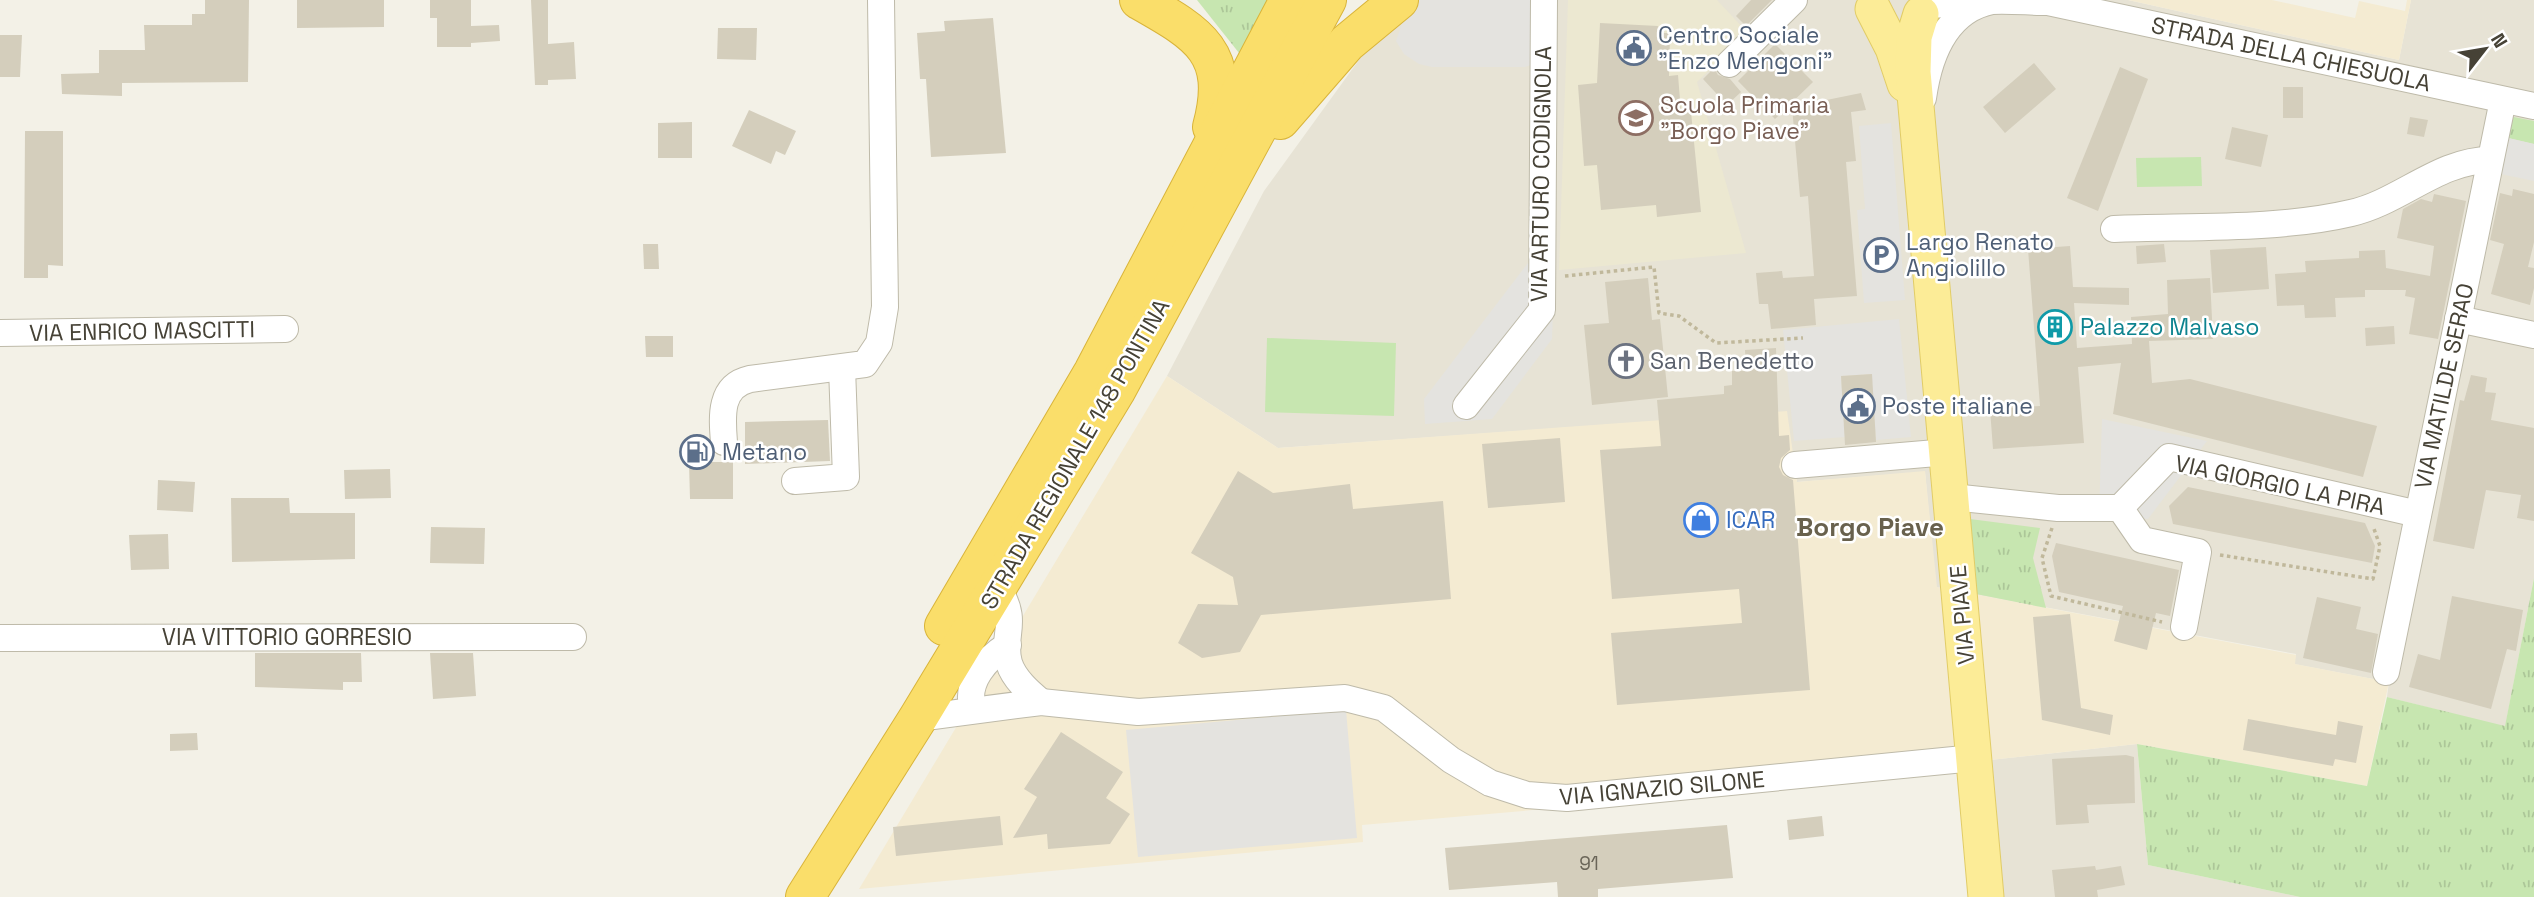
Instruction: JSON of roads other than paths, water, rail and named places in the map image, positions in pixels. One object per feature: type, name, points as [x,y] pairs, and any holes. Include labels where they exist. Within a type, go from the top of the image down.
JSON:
[{"type":"highway","points":[[1139,0],[1198,38]]},
{"type":"highway","points":[[1178,0],[1198,38],[1213,59],[1219,76],[1220,91],[1196,180]]},
{"type":"highway","name":"STRADA REGIONALE 148 PONTINA","points":[[782,897],[1093,372],[1289,0]]},
{"type":"highway","name":"STRADA REGIONALE 148 PONTINA","points":[[805,897],[998,588],[1116,391],[1327,0]]},
{"type":"highway","points":[[1193,250],[1275,127],[1347,43],[1399,0]]},
{"type":"main road","points":[[1868,5],[1899,21],[1929,6]]},
{"type":"main road","name":"VIA PIAVE","points":[[1868,5],[1893,48],[1919,124]]},
{"type":"main road","name":"VIA PIAVE","points":[[1929,6],[1914,37],[1913,64],[1986,897]]},
{"type":"street","points":[[724,442],[723,407],[728,393],[737,384],[750,379],[853,366],[879,343],[885,314],[880,0]]},
{"type":"street","name":"VIA ARTURO CODIGNOLA","points":[[1466,406],[1542,310],[1544,0]]},
{"type":"street","points":[[1729,64],[1794,0]]},
{"type":"street","name":"STRADA DELLA CHIESUOLA","points":[[1919,124],[1927,76],[1943,35],[1961,14],[1992,1]]},
{"type":"street","name":"STRADA DELLA CHIESUOLA","points":[[1929,6],[1992,1],[2045,1],[2534,106]]},
{"type":"street","name":"VIA MATILDE SERAO","points":[[2386,672],[2503,100]]},
{"type":"street","points":[[2115,229],[2317,220],[2374,206],[2461,163],[2490,160]]},
{"type":"street","points":[[2458,319],[2534,335]]},
{"type":"street","name":"VIA ENRICO MASCITTI","points":[[0,332],[285,329]]},
{"type":"street","points":[[795,481],[845,477],[853,366]]},
{"type":"street","points":[[1795,465],[1948,452]]},
{"type":"street","name":"VIA GIORGIO LA PIRA","points":[[2120,508],[2169,457],[2418,514]]},
{"type":"street","points":[[1952,497],[2058,508],[2120,508],[2142,540],[2199,552],[2185,627]]},
{"type":"street","points":[[998,588],[1011,621],[1009,664],[1022,684],[1041,702]]},
{"type":"street","name":"VIA VITTORIO GORRESIO","points":[[0,638],[573,637]]},
{"type":"street","points":[[973,710],[970,700],[976,677],[988,657],[1008,645]]},
{"type":"street","name":"VIA IGNAZIO SILONE","points":[[918,718],[1041,702],[1138,712],[1337,698],[1362,701],[1393,714],[1451,760],[1481,779],[1527,795],[1554,797],[1593,796],[1974,758]]},
{"type":"place","name":"Centro Sociale \"Enzo Mengoni\"","points":[[1634,48]]},
{"type":"place","name":"Scuola Primaria \"Borgo Piave\"","points":[[1636,118]]},
{"type":"place","name":"Largo Renato Angiolillo","points":[[1881,255]]},
{"type":"place","name":"Palazzo Malvaso","points":[[2055,327]]},
{"type":"place","name":"San Benedetto","points":[[1626,361]]},
{"type":"place","name":"Poste italiane","points":[[1858,406]]},
{"type":"place","name":"Metano","points":[[697,452]]},
{"type":"place","name":"ICAR","points":[[1701,520]]},
{"type":"district","name":"Borgo Piave","points":[[1870,527]]}]
